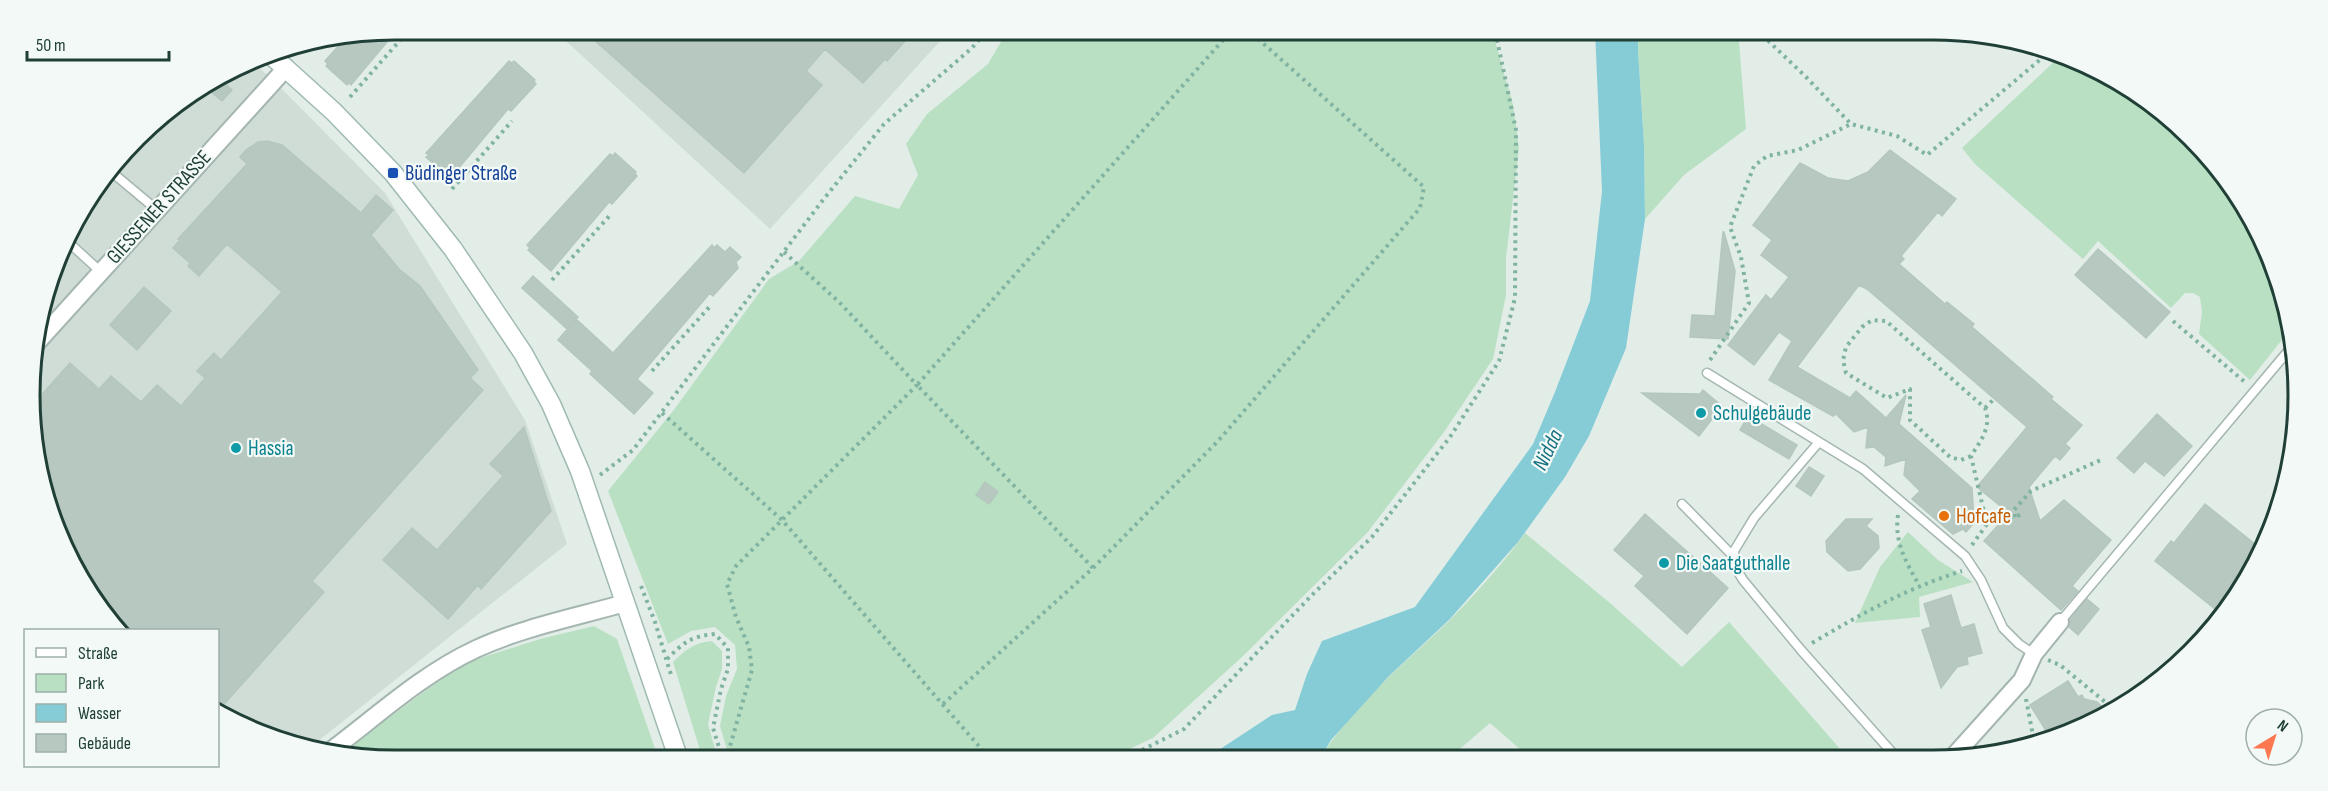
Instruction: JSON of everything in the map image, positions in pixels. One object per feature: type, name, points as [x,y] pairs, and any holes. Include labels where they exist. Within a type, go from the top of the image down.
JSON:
[{"type":"main road","points":[[278,60],[393,173],[453,249],[523,353],[589,474],[625,603],[676,750]]},
{"type":"street","name":"GIESSENER STRASSE","points":[[46,332],[157,210],[272,63]]},
{"type":"street","points":[[338,746],[436,672],[473,650],[501,639],[625,603]]},
{"type":"street","points":[[1960,750],[2022,680],[2034,654],[2060,622]]},
{"type":"lane","points":[[116,176],[157,210]]},
{"type":"lane","points":[[73,247],[101,272]]},
{"type":"lane","points":[[2060,622],[2285,355]]},
{"type":"lane","points":[[1707,373],[1863,469],[1965,556],[1973,567],[2003,628],[2019,644],[2034,654]]},
{"type":"lane","points":[[1819,442],[1754,518],[1734,552],[1734,565],[1743,580],[1801,650],[1890,750]]},
{"type":"lane","points":[[1682,504],[1734,557]]},
{"type":"path","points":[[350,97],[400,40]]},
{"type":"path","points":[[589,474],[633,450],[884,124],[979,40]]},
{"type":"path","points":[[727,750],[752,670],[748,647],[736,617],[727,584],[736,566],[917,385],[1223,40]]},
{"type":"path","points":[[943,704],[1093,568],[1218,441],[1420,208],[1424,188],[1259,40]]},
{"type":"path","points":[[1142,750],[1184,729],[1312,595],[1372,537],[1450,437],[1499,361],[1515,298],[1516,130],[1497,40]]},
{"type":"path","points":[[1767,40],[1851,124],[1897,136],[1928,155],[2042,58]]},
{"type":"path","points":[[452,189],[512,121]]},
{"type":"path","points":[[1707,373],[1709,361],[1749,303],[1741,257],[1730,227],[1754,166],[1767,156],[1798,150],[1851,124]]},
{"type":"path","points":[[552,280],[612,213]]},
{"type":"path","points":[[784,252],[839,302],[1093,568]]},
{"type":"path","points":[[652,371],[712,304]]},
{"type":"path","points":[[1872,320],[1886,321],[1985,408],[1988,417],[1986,432],[1971,456],[1960,460],[1950,457],[1910,420],[1910,389],[1887,398],[1846,373],[1843,360],[1846,346],[1862,327],[1872,320]]},
{"type":"path","points":[[2173,321],[2255,391]]},
{"type":"path","points":[[1985,408],[1995,398]]},
{"type":"path","points":[[662,413],[782,520],[982,750]]},
{"type":"path","points":[[1971,456],[1984,512],[1992,517],[2021,515]]},
{"type":"path","points":[[2015,517],[2014,507],[2031,491],[2103,459]]},
{"type":"path","points":[[1904,504],[1898,515],[1896,530],[1901,553],[1919,585]]},
{"type":"path","points":[[1965,556],[1992,517]]},
{"type":"path","points":[[1801,650],[1875,605],[1919,585],[1973,567]]},
{"type":"path","points":[[655,622],[667,659],[681,644],[699,635],[715,634],[728,648],[728,669],[721,689],[713,729],[720,750]]},
{"type":"path","points":[[2034,654],[2060,665],[2108,704]]},
{"type":"path","points":[[2022,680],[2033,736]]},
{"type":"shaded area","points":[[565,40],[941,40],[770,229]]},
{"type":"shaded area","points":[[259,68],[271,78],[385,193],[525,420],[567,544],[317,742],[281,732],[219,704],[219,629],[128,629],[100,593],[88,573],[59,510],[47,465],[40,396],[47,326],[59,281],[77,238],[100,198],[144,144],[198,100],[238,77]]},
{"type":"green space","points":[[1002,40],[1495,40],[1513,105],[1519,148],[1506,258],[1506,295],[1493,359],[1444,432],[1367,533],[1243,656],[1153,738],[1127,750],[727,750],[720,726],[726,696],[737,669],[735,645],[715,627],[691,631],[668,644],[608,491],[673,411],[769,279],[799,261],[855,196],[899,209],[918,175],[906,144],[927,114],[988,64]]},
{"type":"green space","points":[[1638,40],[1739,40],[1746,129],[1684,175],[1645,219],[1644,144]]},
{"type":"green space","points":[[2054,62],[2110,88],[2149,114],[2184,144],[2228,198],[2251,238],[2269,281],[2283,339],[2250,380],[2199,334],[2202,312],[2200,297],[2193,293],[2185,293],[2171,308],[2098,241],[2083,259],[1975,164],[1962,148]]},
{"type":"green space","points":[[1908,532],[1938,560],[1973,582],[1919,597],[1920,617],[1855,623],[1880,567]]},
{"type":"green space","points":[[1525,533],[1610,603],[1682,667],[1729,622],[1841,750],[1521,750],[1490,723],[1458,750],[1326,750],[1363,703],[1449,621]]},
{"type":"green space","points":[[594,626],[617,639],[656,750],[372,750],[349,747],[462,664],[540,639]]},
{"type":"green space","points":[[712,641],[722,651],[722,669],[708,724],[715,750],[700,750],[673,662],[691,647]]},
{"type":"water","name":"Nidda","points":[[1595,40],[1638,40],[1644,144],[1645,219],[1626,348],[1589,436],[1565,477],[1518,542],[1450,619],[1388,677],[1331,740],[1325,750],[1219,750],[1272,715],[1295,710],[1307,674],[1322,641],[1415,607],[1533,444],[1590,301],[1602,191]]},
{"type":"building","points":[[388,40],[351,85],[348,82],[347,85],[326,66],[328,64],[325,61],[339,45]]},
{"type":"building","points":[[594,40],[906,40],[863,83],[825,49],[806,71],[822,85],[744,173]]},
{"type":"building","points":[[509,61],[512,63],[514,61],[535,80],[536,84],[511,111],[508,109],[452,176],[449,174],[447,176],[426,157],[429,155],[426,153]]},
{"type":"building","points":[[225,84],[232,90],[222,101],[211,92]]},
{"type":"building","name":"Hassia","points":[[267,141],[282,145],[361,213],[376,195],[393,210],[371,235],[399,269],[420,286],[478,370],[470,378],[483,390],[312,581],[324,592],[223,706],[219,704],[219,629],[128,629],[100,593],[88,573],[59,510],[47,465],[40,397],[70,363],[99,389],[111,376],[141,402],[157,385],[181,406],[205,378],[197,371],[214,353],[221,360],[282,292],[227,244],[199,276],[188,266],[190,263],[173,248],[180,240],[178,239],[247,164],[240,157],[258,142]]},
{"type":"building","points":[[1890,150],[1956,199],[1942,216],[1938,212],[1901,256],[1904,259],[1899,264],[1945,304],[1947,302],[1974,324],[1972,327],[2082,425],[2065,444],[2070,448],[2060,460],[2055,456],[2029,487],[2040,521],[2064,500],[2111,540],[2072,586],[2078,591],[2061,610],[1984,541],[2009,513],[1977,487],[2027,427],[1867,289],[1859,285],[1797,367],[1850,398],[1856,391],[1886,418],[1906,395],[1899,424],[1972,488],[1974,523],[1966,532],[1963,529],[1953,534],[1912,499],[1920,491],[1904,475],[1906,459],[1885,466],[1886,457],[1874,447],[1866,448],[1868,427],[1854,432],[1836,414],[1833,416],[1769,380],[1792,341],[1779,332],[1754,365],[1728,345],[1766,295],[1771,300],[1789,277],[1761,255],[1772,240],[1753,225],[1800,163],[1828,178],[1848,181],[1868,172]]},
{"type":"building","points":[[615,153],[636,172],[637,176],[612,204],[609,202],[551,271],[528,250],[530,248],[527,245],[610,154],[613,156]]},
{"type":"building","points":[[1723,232],[1735,271],[1728,339],[1690,337],[1692,315],[1715,316]]},
{"type":"building","points":[[712,245],[714,248],[717,245],[725,252],[730,247],[741,257],[736,262],[738,268],[713,296],[710,293],[637,379],[653,393],[634,414],[590,374],[592,371],[558,340],[576,319],[613,353]]},
{"type":"building","points":[[2098,249],[2170,312],[2146,338],[2075,275]]},
{"type":"building","points":[[533,276],[578,317],[567,329],[522,288]]},
{"type":"building","points":[[144,287],[171,311],[137,350],[110,325]]},
{"type":"building","points":[[1703,390],[1722,406],[1699,436],[1642,393],[1700,394]]},
{"type":"building","points":[[2157,414],[2192,446],[2164,476],[2145,461],[2134,473],[2117,458]]},
{"type":"building","points":[[1748,416],[1797,445],[1789,459],[1740,430]]},
{"type":"building","points":[[524,427],[551,511],[481,589],[478,585],[448,619],[383,560],[412,528],[437,550],[503,476],[490,464]]},
{"type":"building","points":[[1809,467],[1824,476],[1811,496],[1796,486]]},
{"type":"building","points":[[985,482],[998,492],[989,504],[976,495]]},
{"type":"building","points":[[2205,504],[2255,544],[2240,573],[2216,610],[2155,561],[2171,541],[2174,543]]},
{"type":"building","name":"Die Saatguthalle","points":[[1645,514],[1728,588],[1687,634],[1635,586],[1644,576],[1614,550]]},
{"type":"building","points":[[1846,519],[1872,519],[1866,526],[1878,536],[1879,548],[1860,569],[1848,571],[1827,552],[1826,541]]},
{"type":"building","points":[[1951,595],[1961,628],[1974,624],[1982,653],[1967,657],[1968,664],[1957,667],[1941,688],[1922,630],[1931,627],[1924,604]]},
{"type":"building","points":[[2087,599],[2099,609],[2078,635],[2069,627],[2070,620]]},
{"type":"building","points":[[2068,681],[2078,697],[2082,695],[2084,699],[2097,702],[2102,707],[2047,732],[2030,705]]},
{"type":"place","name":"Büdinger Straße","points":[[393,173]]},
{"type":"place","name":"Schulgebäude","points":[[1701,413]]},
{"type":"place","name":"Hassia","points":[[236,448]]},
{"type":"place","name":"Hofcafe","points":[[1944,516]]},
{"type":"place","name":"Die Saatguthalle","points":[[1664,563]]}]
